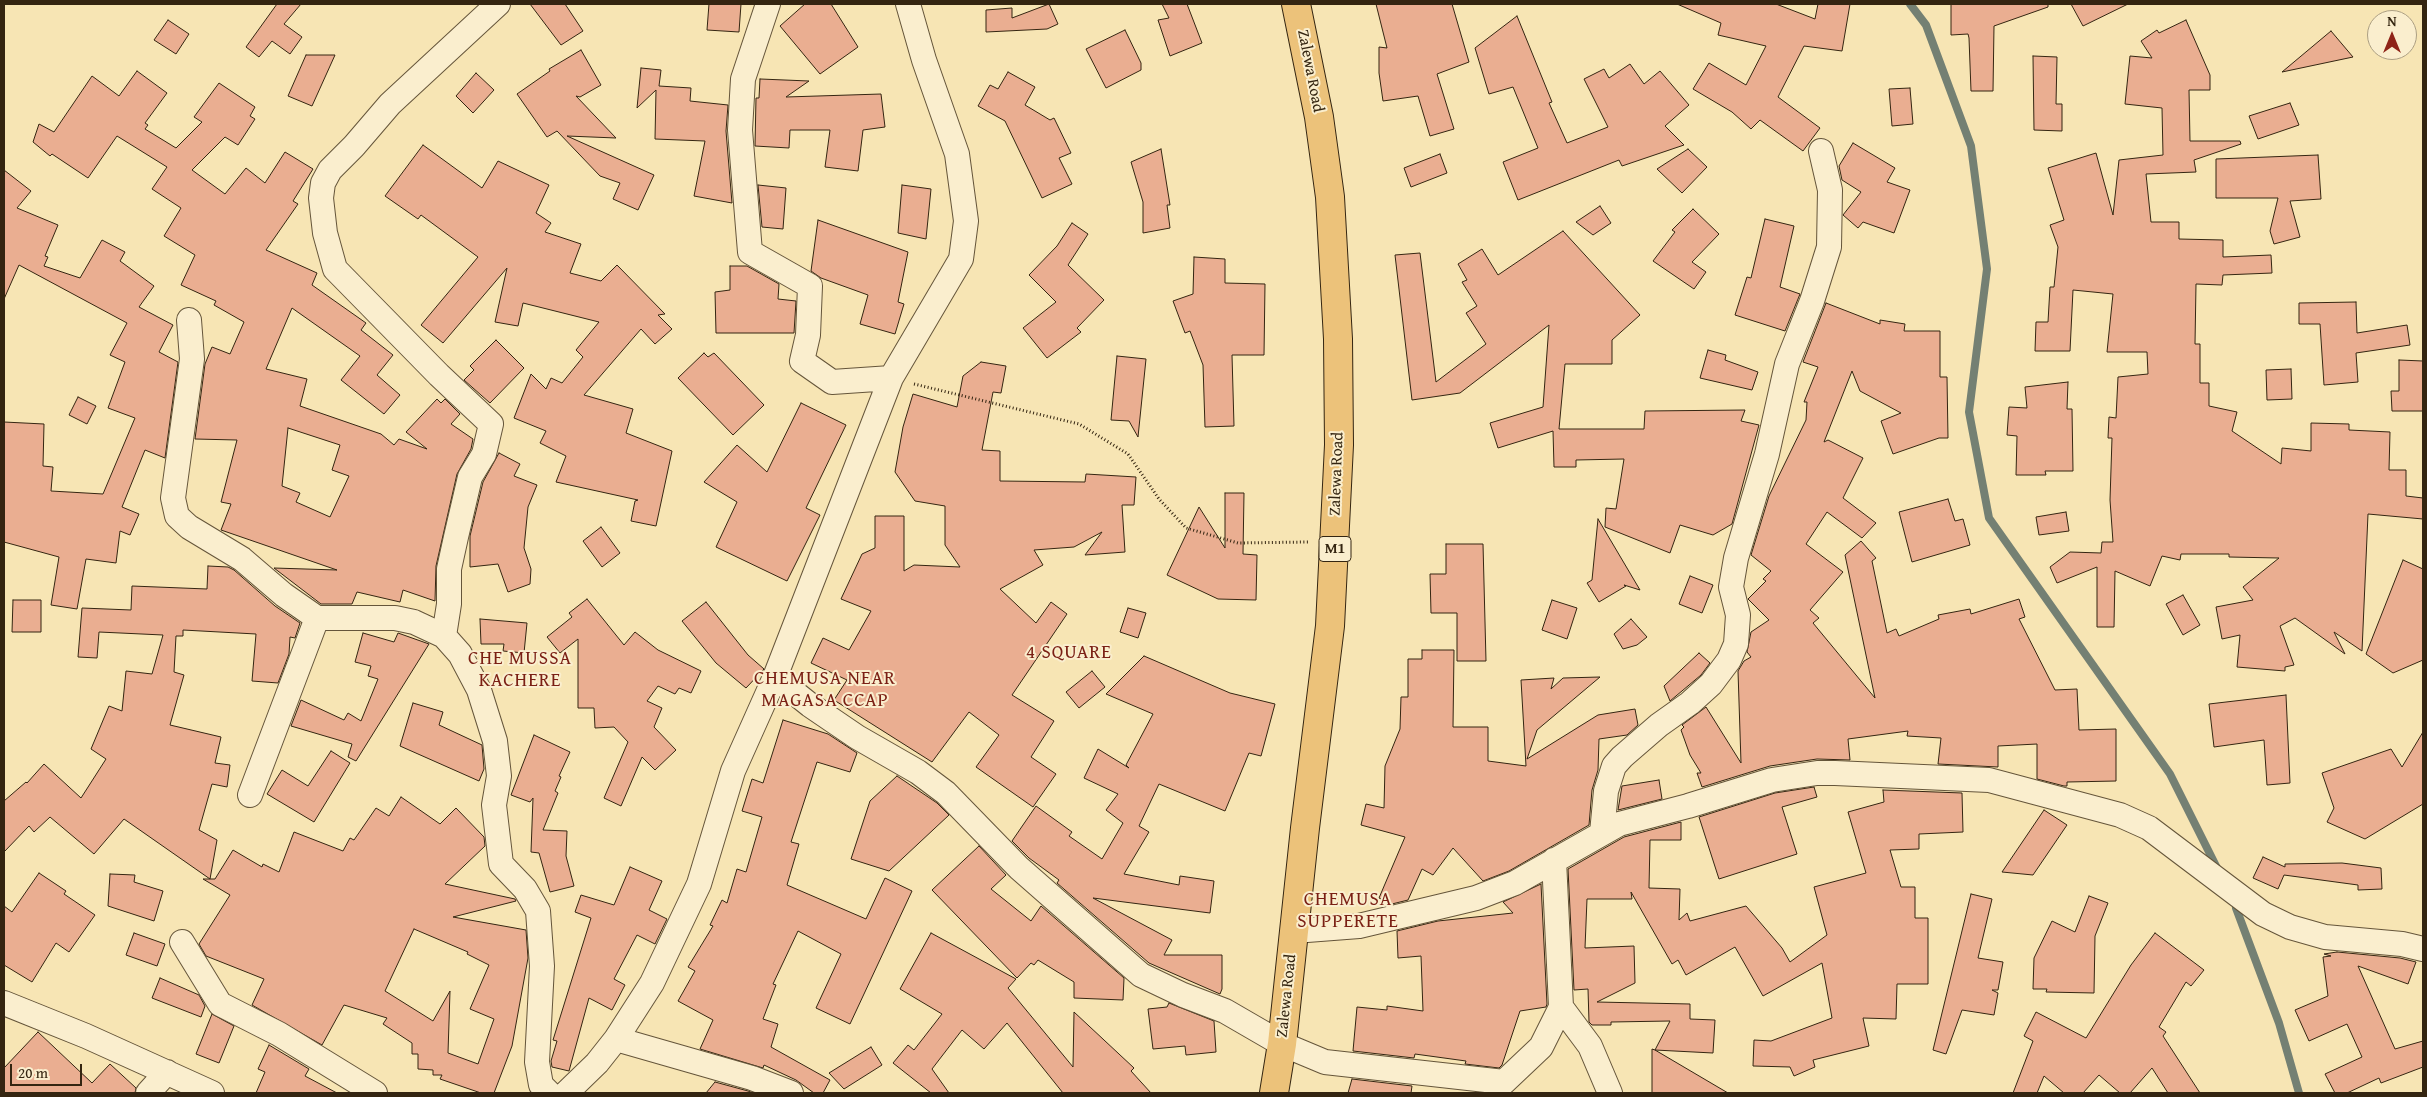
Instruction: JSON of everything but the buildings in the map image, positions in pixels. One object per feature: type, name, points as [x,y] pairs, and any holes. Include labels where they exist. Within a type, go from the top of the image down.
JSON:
[{"type":"highway","name":"Zalewa Road","points":[[1274,1093],[1282,1044],[1330,626],[1339,445],[1338,339],[1330,197],[1319,117],[1296,4]]},
{"type":"street","points":[[444,636],[449,604],[449,569],[456,537],[470,477],[484,454],[491,424],[439,375],[335,269],[326,233],[321,198],[323,183],[330,170],[354,146],[390,104],[498,4]]},
{"type":"street","points":[[768,4],[742,79],[740,130],[750,252],[810,286],[808,335],[802,361],[832,382],[891,378]]},
{"type":"street","points":[[566,1093],[598,1063],[652,983],[699,884],[733,771],[775,677],[891,378],[961,259],[966,232],[964,193],[957,154],[924,60],[908,4]]},
{"type":"street","points":[[1602,833],[1606,791],[1614,766],[1659,725],[1690,703],[1711,684],[1729,660],[1736,644],[1738,615],[1731,587],[1736,558],[1767,454],[1786,364],[1812,300],[1829,247],[1830,190],[1820,151]]},
{"type":"street","points":[[189,320],[192,359],[173,498],[177,516],[189,527],[242,559],[284,595],[317,618],[395,618],[414,622],[444,636],[460,654],[479,690],[491,723],[499,776],[494,805],[501,864],[525,890],[538,911],[542,966],[536,1062],[541,1085],[549,1093]]},
{"type":"street","points":[[250,795],[317,618]]},
{"type":"street","points":[[775,677],[857,737],[918,772],[946,793],[1019,868],[1141,975],[1183,995],[1225,1010],[1282,1044],[1325,1062],[1504,1082],[1541,1047],[1561,1007],[1554,860]]},
{"type":"street","points":[[1294,931],[1358,926],[1476,898],[1515,883],[1624,822],[1688,806],[1755,785],[1817,773],[1989,780],[2120,815],[2149,828],[2263,914],[2290,927],[2325,937],[2402,944],[2423,949]]},
{"type":"street","points":[[182,942],[220,1004],[279,1034],[375,1093]]},
{"type":"street","points":[[4,1003],[212,1093]]},
{"type":"street","points":[[1561,1007],[1590,1046],[1610,1093]]},
{"type":"street","points":[[616,1039],[752,1078],[791,1093]]},
{"type":"street","points":[[148,1093],[167,1072]]},
{"type":"path","points":[[891,378],[1079,424],[1128,454],[1159,499],[1186,528],[1238,543],[1335,541]]},
{"type":"waterway","points":[[1910,4],[1926,25],[1971,146],[1987,269],[1969,412],[1989,518],[2170,774],[2218,870]]},
{"type":"waterway","points":[[2236,908],[2279,1023],[2299,1093]]},
{"type":"district","name":"4 SQUARE","points":[[1069,653]]},
{"type":"district","name":"CHE MUSSA KACHERE","points":[[520,670]]},
{"type":"district","name":"CHEMUSA NEAR MAGASA CCAP","points":[[825,690]]},
{"type":"district","name":"CHEMUSA SUPPERETE","points":[[1348,911]]}]
